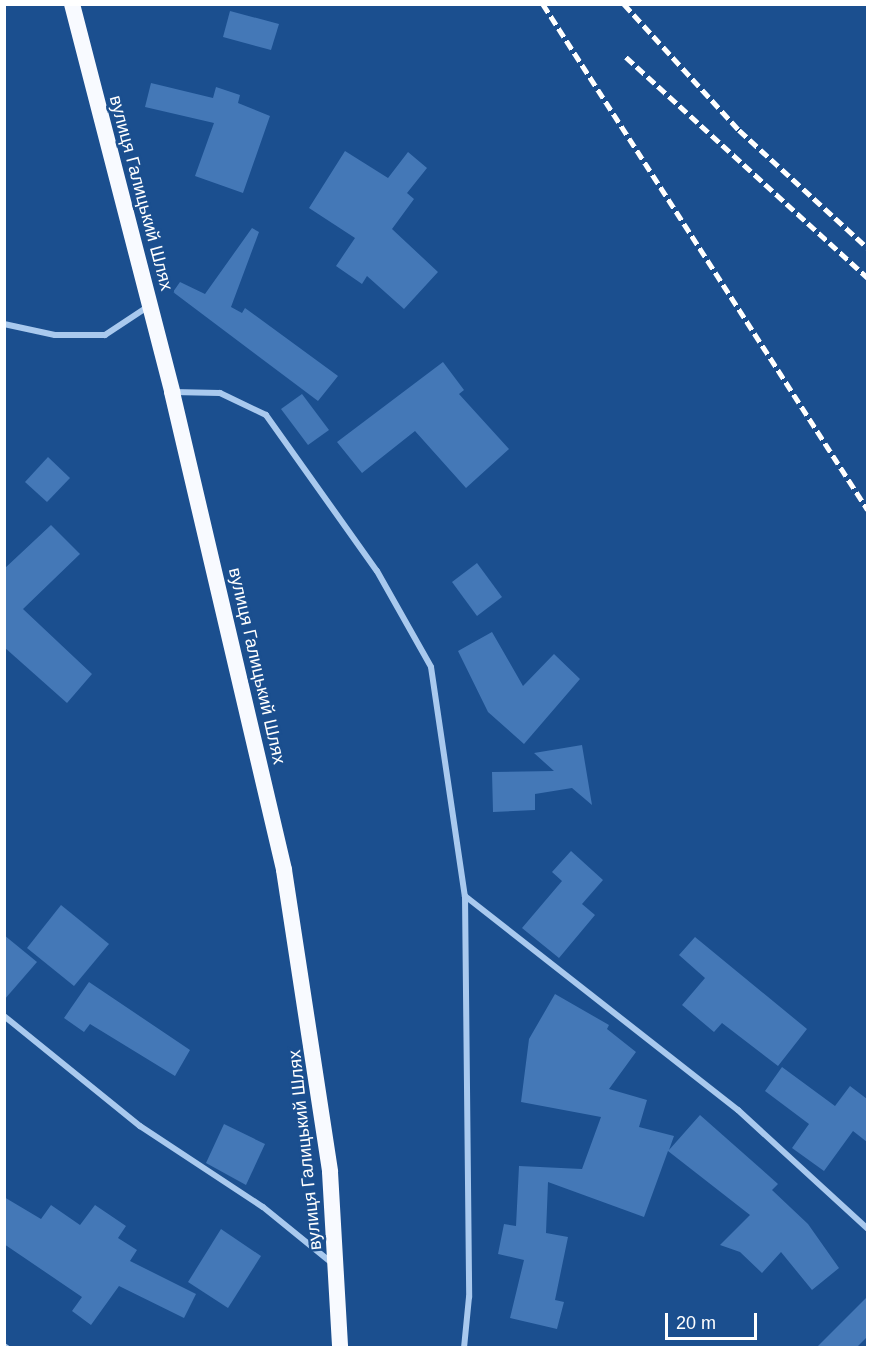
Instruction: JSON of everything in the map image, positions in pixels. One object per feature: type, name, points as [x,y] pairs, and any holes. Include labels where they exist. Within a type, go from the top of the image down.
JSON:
[{"type":"highway","name":"вулиця Галицький Шлях","points":[[72,4],[172,392],[284,870],[316,1053],[337,1266],[340,1347]]},
{"type":"street","points":[[4,324],[55,335],[105,335],[150,305]]},
{"type":"street","points":[[172,392],[220,393],[266,415],[377,571],[431,667],[465,896],[469,1297],[464,1347]]},
{"type":"street","points":[[465,896],[738,1110],[867,1229]]},
{"type":"street","points":[[4,1016],[140,1126],[263,1207],[337,1266]]},
{"type":"building","points":[[230,11],[279,24],[271,50],[223,37]]},
{"type":"building","points":[[151,83],[213,98],[216,87],[240,95],[238,103],[270,116],[243,193],[195,176],[214,123],[145,107]]},
{"type":"building","points":[[345,151],[388,178],[408,152],[427,168],[407,193],[414,199],[392,229],[438,272],[404,309],[367,276],[362,284],[336,266],[355,238],[309,208]]},
{"type":"building","points":[[252,228],[259,232],[231,307],[242,313],[245,308],[338,376],[318,401],[173,292],[180,282],[205,294]]},
{"type":"building","points":[[443,362],[464,390],[459,394],[509,449],[466,488],[415,431],[362,473],[337,442]]},
{"type":"building","points":[[302,394],[329,430],[308,445],[281,409]]},
{"type":"building","points":[[48,457],[70,478],[47,502],[25,482]]},
{"type":"building","points":[[51,525],[80,554],[23,609],[92,674],[67,703],[4,647],[4,569]]},
{"type":"building","points":[[477,563],[502,597],[477,616],[452,582]]},
{"type":"building","points":[[492,632],[523,686],[554,654],[580,679],[524,744],[488,712],[458,651]]},
{"type":"building","points":[[582,745],[592,805],[572,788],[535,794],[535,810],[493,812],[492,772],[554,771],[534,753]]},
{"type":"building","points":[[571,851],[603,880],[582,904],[595,915],[559,958],[522,928],[562,881],[552,872]]},
{"type":"building","points":[[61,905],[109,944],[74,986],[27,948]]},
{"type":"building","points":[[4,935],[37,962],[4,1000]]},
{"type":"building","points":[[695,937],[807,1029],[778,1066],[722,1023],[714,1032],[682,1005],[705,978],[679,955]]},
{"type":"building","points":[[89,982],[190,1050],[175,1076],[90,1024],[84,1032],[64,1018]]},
{"type":"building","points":[[555,994],[609,1025],[607,1029],[636,1052],[609,1089],[647,1100],[639,1127],[674,1136],[669,1150],[700,1115],[778,1184],[772,1190],[808,1224],[839,1268],[812,1290],[781,1252],[762,1273],[740,1252],[720,1245],[750,1215],[668,1151],[644,1217],[548,1182],[546,1233],[568,1237],[555,1300],[564,1302],[557,1329],[510,1318],[524,1260],[498,1254],[504,1224],[516,1226],[519,1166],[582,1169],[601,1117],[521,1102],[529,1039]]},
{"type":"building","points":[[782,1067],[835,1106],[850,1086],[867,1099],[867,1142],[853,1131],[824,1171],[792,1148],[809,1124],[765,1091]]},
{"type":"building","points":[[224,1124],[265,1144],[246,1185],[206,1163]]},
{"type":"building","points":[[4,1197],[41,1219],[51,1205],[80,1225],[95,1205],[126,1226],[118,1238],[137,1250],[130,1261],[196,1294],[184,1318],[119,1286],[91,1325],[72,1311],[82,1297],[4,1244]]},
{"type":"building","points":[[221,1229],[261,1256],[228,1308],[188,1282]]},
{"type":"building","points":[[867,1297],[867,1337],[857,1347],[817,1347]]},
{"type":"railway","points":[[543,4],[868,510]]},
{"type":"railway","points":[[624,4],[739,130],[868,248]]},
{"type":"railway","points":[[626,57],[868,278]]}]
